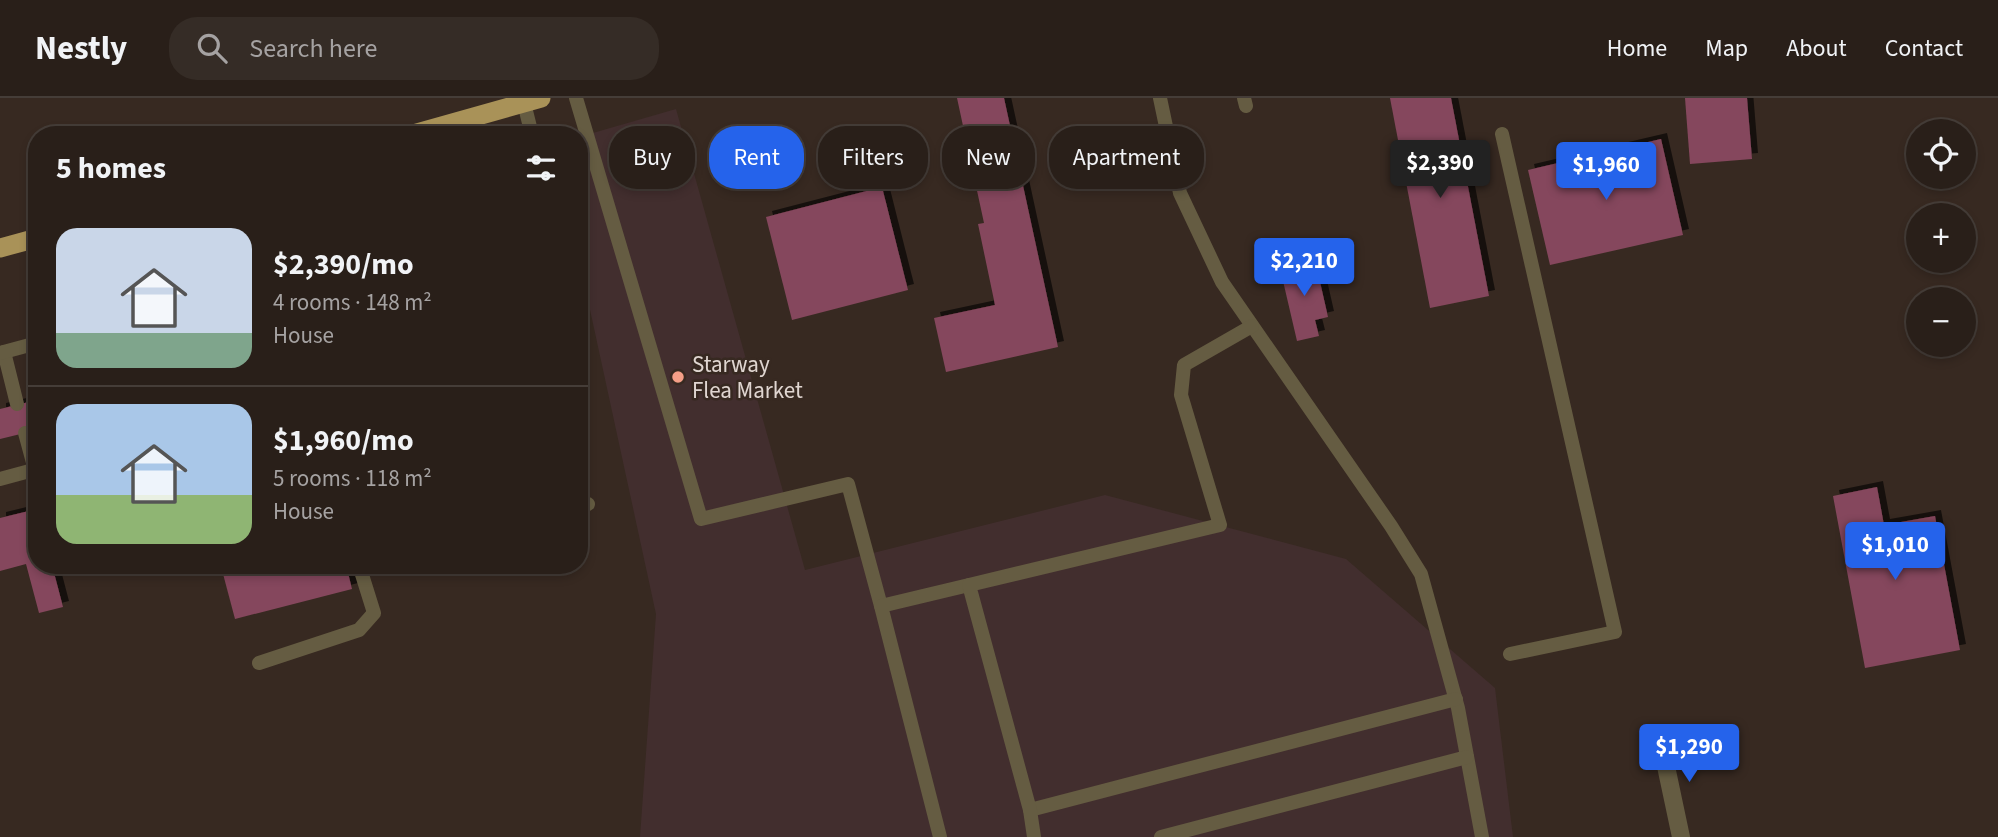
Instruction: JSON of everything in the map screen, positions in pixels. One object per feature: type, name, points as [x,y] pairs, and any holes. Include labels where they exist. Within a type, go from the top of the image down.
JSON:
[{"type":"highway","points":[[442,126],[533,100]]},
{"type":"highway","points":[[0,248],[28,240]]},
{"type":"street","points":[[1660,738],[1681,837]]},
{"type":"lane","points":[[576,98],[584,126]]},
{"type":"lane","points":[[1160,98],[1180,193],[1222,282],[1391,526],[1421,574],[1455,699],[1482,837]]},
{"type":"lane","points":[[532,126],[533,100]]},
{"type":"lane","points":[[1502,134],[1615,632],[1510,654]]},
{"type":"lane","points":[[588,138],[701,519],[848,484],[940,837]]},
{"type":"lane","points":[[881,606],[1220,525],[1181,395],[1184,365],[1251,326]]},
{"type":"lane","points":[[17,404],[2,352],[28,346]]},
{"type":"lane","points":[[25,433],[28,443]]},
{"type":"lane","points":[[0,479],[28,472]]},
{"type":"lane","points":[[259,663],[359,630],[374,613],[362,574]]},
{"type":"lane","points":[[969,585],[1030,810],[1034,837]]},
{"type":"lane","points":[[1030,810],[1455,699]]},
{"type":"lane","points":[[1161,837],[1467,757]]},
{"type":"shaded area","name":"Starway Flea Market","points":[[676,109],[681,126],[617,126]]},
{"type":"shaded area","name":"Starway Flea Market","points":[[609,128],[609,189],[695,189],[695,177],[805,570],[1105,495],[1346,559],[1495,688],[1513,837],[640,837],[656,614],[588,300],[588,134]]},
{"type":"building","points":[[957,98],[1004,98],[1010,126],[963,126]]},
{"type":"building","points":[[1390,98],[1451,98],[1489,296],[1430,308]]},
{"type":"building","points":[[1685,98],[1747,98],[1752,159],[1690,164]]},
{"type":"building","points":[[1661,139],[1683,235],[1550,265],[1528,170]]},
{"type":"building","points":[[883,189],[908,290],[792,320],[766,217]]},
{"type":"building","points":[[977,189],[1024,189],[1058,347],[946,372],[934,318],[995,305],[978,224],[984,223]]},
{"type":"building","points":[[1315,260],[1328,317],[1315,320],[1319,336],[1297,341],[1280,268]]},
{"type":"building","points":[[28,402],[28,432],[0,439],[0,409]]},
{"type":"building","points":[[1877,487],[1884,525],[1935,516],[1960,650],[1865,668],[1833,496]]},
{"type":"building","points":[[28,511],[28,572],[26,564],[0,571],[0,518]]},
{"type":"building","points":[[29,574],[54,574],[63,607],[39,613]]},
{"type":"building","points":[[223,574],[348,574],[352,589],[235,619]]},
{"type":"place","name":"Starway Flea Market","points":[[678,377]]}]
